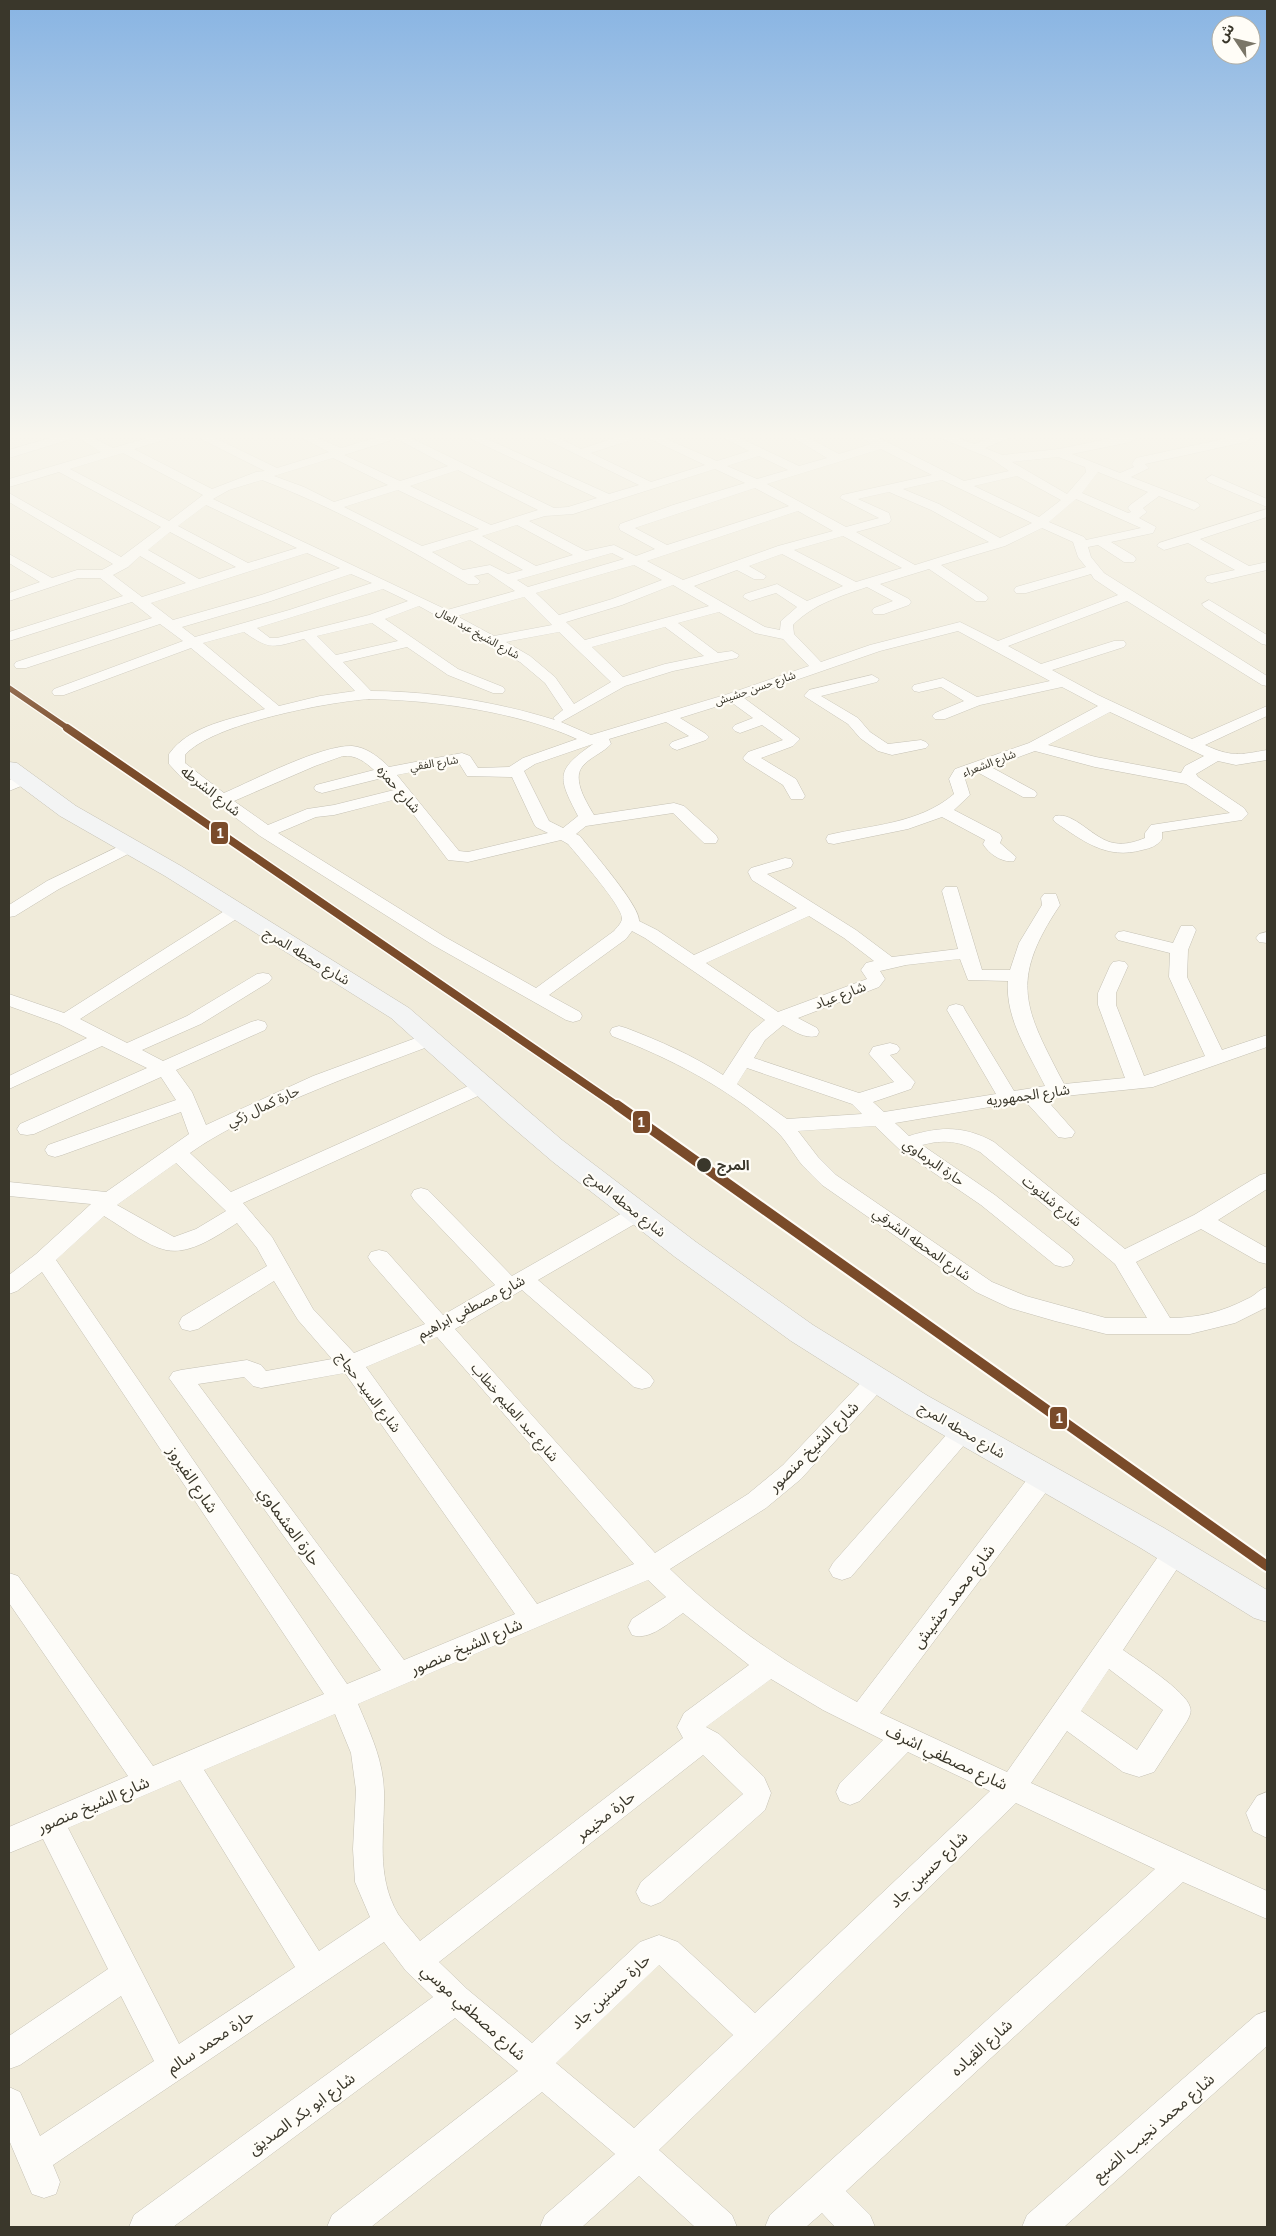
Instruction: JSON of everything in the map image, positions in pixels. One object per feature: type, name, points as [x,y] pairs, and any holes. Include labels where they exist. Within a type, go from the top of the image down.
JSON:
[{"type":"main road","name":"شارع محطه المرج","points":[[14,778],[130,846],[400,1013],[532,1130],[638,1213],[802,1333],[963,1431],[1176,1551],[1267,1608]]},
{"type":"street","points":[[87,542],[123,564]]},
{"type":"street","points":[[9,597],[77,574],[102,574],[112,571],[151,542]]},
{"type":"street","points":[[198,542],[247,568]]},
{"type":"street","name":"شارع الشيخ عبد العال","points":[[294,542],[420,601],[525,660],[543,673],[571,711]]},
{"type":"street","points":[[403,542],[467,577],[486,569],[507,579],[527,592],[580,646],[620,683]]},
{"type":"street","points":[[420,551],[448,542]]},
{"type":"street","points":[[484,542],[535,571]]},
{"type":"street","points":[[560,542],[586,556]]},
{"type":"street","points":[[652,542],[666,550]]},
{"type":"street","points":[[444,615],[636,560],[689,542]]},
{"type":"street","points":[[492,641],[558,624],[617,602],[806,542]]},
{"type":"street","points":[[865,542],[913,569]]},
{"type":"street","points":[[1080,542],[1085,557],[1093,569],[1128,596],[1267,682]]},
{"type":"street","points":[[1082,545],[1094,542]]},
{"type":"street","points":[[1102,542],[1129,559]]},
{"type":"street","points":[[1164,546],[1175,542]]},
{"type":"street","points":[[1197,542],[1248,571]]},
{"type":"street","points":[[832,690],[812,668],[787,635],[786,624],[807,607],[854,587],[1000,543]]},
{"type":"street","points":[[9,637],[197,584],[307,549]]},
{"type":"street","points":[[507,579],[612,549],[636,560],[768,633],[787,635]]},
{"type":"street","points":[[783,549],[854,587]]},
{"type":"street","points":[[140,551],[197,584]]},
{"type":"street","points":[[9,558],[51,583]]},
{"type":"street","points":[[930,564],[981,598]]},
{"type":"street","points":[[737,565],[759,576]]},
{"type":"street","points":[[1212,579],[1266,567]]},
{"type":"street","points":[[21,665],[167,622],[266,598],[351,569]]},
{"type":"street","points":[[1021,590],[1093,569]]},
{"type":"street","points":[[102,574],[193,642],[275,710]]},
{"type":"street","points":[[869,583],[904,602],[879,611]]},
{"type":"street","points":[[59,692],[193,642],[294,613],[383,584]]},
{"type":"street","points":[[750,597],[778,588],[807,607]]},
{"type":"street","points":[[997,646],[1100,605],[1128,596]]},
{"type":"street","points":[[245,626],[271,643],[374,618],[420,601]]},
{"type":"street","points":[[1209,604],[1267,641]]},
{"type":"street","points":[[580,646],[721,607]]},
{"type":"street","points":[[374,618],[453,672],[498,690]]},
{"type":"street","points":[[668,622],[715,658]]},
{"type":"street","name":"شارع حسن حشيش","points":[[513,771],[529,761],[595,738],[733,697],[812,668],[954,627],[965,628],[1110,706],[1216,756],[1236,760],[1267,756]]},
{"type":"street","points":[[308,635],[366,695]]},
{"type":"street","points":[[333,660],[410,642]]},
{"type":"street","points":[[1039,669],[1119,644]]},
{"type":"street","points":[[553,723],[620,683],[670,667],[732,655]]},
{"type":"street","points":[[872,679],[811,696],[849,719],[870,739],[884,748],[892,750],[921,745]]},
{"type":"street","points":[[919,688],[942,682],[975,702]]},
{"type":"street","points":[[940,716],[975,702],[1064,682]]},
{"type":"street","name":"شارع الشرطه","points":[[573,1016],[439,941],[266,832],[177,764],[176,754],[184,743],[201,735],[275,710],[366,695],[443,699],[553,723],[595,738]]},
{"type":"street","points":[[733,697],[792,740],[754,755],[751,758],[790,782],[797,796]]},
{"type":"street","name":"شارع الشعراء","points":[[834,840],[893,828],[942,810],[958,801],[962,796],[957,775],[961,772],[1034,746],[1110,706]]},
{"type":"street","points":[[1192,745],[1267,710]]},
{"type":"street","points":[[669,717],[701,737],[677,745]]},
{"type":"street","points":[[740,728],[764,719]]},
{"type":"street","points":[[566,834],[587,817],[576,796],[570,775],[571,770],[580,760],[603,744],[595,738]]},
{"type":"street","points":[[1034,746],[1095,762],[1191,780],[1240,814],[1231,818],[1157,828],[1153,834],[1154,839],[1151,842],[1117,850],[1102,846],[1061,820]]},
{"type":"street","name":"شارع حمزه","points":[[222,800],[333,754],[354,751],[369,756],[386,772],[454,856],[460,858],[566,834]]},
{"type":"street","points":[[1191,780],[1188,774],[1191,769],[1216,756]]},
{"type":"street","name":"شارع الفقي","points":[[322,788],[386,772],[462,758],[465,759],[473,773],[513,771]]},
{"type":"street","points":[[978,766],[1029,794]]},
{"type":"street","points":[[513,771],[520,776],[542,824],[556,832],[566,834],[574,840],[623,902],[631,916],[630,923],[620,935],[536,996]]},
{"type":"street","points":[[266,832],[313,812],[334,810],[403,793]]},
{"type":"street","points":[[582,822],[674,808],[678,809],[710,839]]},
{"type":"street","points":[[942,810],[994,838],[991,844],[1008,857]]},
{"type":"street","points":[[9,912],[53,885],[130,846]]},
{"type":"street","points":[[785,863],[756,872],[758,876],[850,934],[889,964]]},
{"type":"street","points":[[951,891],[976,977],[1018,975]]},
{"type":"street","points":[[1050,898],[1051,905],[1038,923],[1023,956],[1016,986],[1018,1002],[1024,1022],[1058,1090]]},
{"type":"street","points":[[691,962],[811,908]]},
{"type":"street","points":[[66,1020],[235,912]]},
{"type":"street","points":[[630,923],[652,934],[691,962],[780,1019],[810,1032]]},
{"type":"street","points":[[1186,930],[1179,950],[1178,977],[1216,1059]]},
{"type":"street","points":[[1124,936],[1179,950]]},
{"type":"street","name":"شارع عياد","points":[[726,1086],[758,1036],[780,1019],[873,983],[876,979],[870,970],[872,967],[968,953]]},
{"type":"street","points":[[1119,966],[1107,993],[1107,1006],[1137,1084]]},
{"type":"street","points":[[127,1050],[194,1020],[263,978]]},
{"type":"street","points":[[9,1000],[66,1020],[164,1069],[174,1078],[188,1104],[200,1136]]},
{"type":"street","points":[[956,1010],[1008,1096]]},
{"type":"street","points":[[27,1129],[258,1026]]},
{"type":"street","name":"شارع المحطه الشرقي","points":[[619,1032],[658,1047],[694,1065],[753,1103],[783,1126],[811,1162],[830,1180],[984,1287],[1018,1302],[1106,1326],[1190,1326],[1264,1305]]},
{"type":"street","points":[[9,1083],[103,1038]]},
{"type":"street","name":"حارة كمال زكي","points":[[9,1286],[107,1203],[200,1136],[245,1113],[320,1080],[431,1039]]},
{"type":"street","name":"شارع الجمهوريه","points":[[783,1126],[880,1119],[1008,1096],[1137,1084],[1170,1076],[1267,1041]]},
{"type":"street","points":[[859,1100],[904,1085],[905,1082],[880,1054],[880,1052],[890,1049]]},
{"type":"street","name":"حارة البرماوي","points":[[741,1060],[859,1100],[906,1144],[988,1200],[1063,1260]]},
{"type":"street","points":[[9,1189],[107,1203],[166,1243],[174,1245],[186,1242],[234,1207],[482,1087]]},
{"type":"street","points":[[1030,1094],[1065,1132]]},
{"type":"street","points":[[55,1150],[188,1104]]},
{"type":"street","name":"شارع شلتوت","points":[[906,1144],[933,1134],[948,1133],[976,1140],[1123,1259],[1163,1326]]},
{"type":"street","name":"شارع السيد حجاج","points":[[177,1152],[234,1207],[258,1234],[299,1306],[314,1326],[350,1364],[532,1618]]},
{"type":"street","points":[[1123,1259],[1202,1220],[1267,1180]]},
{"type":"street","points":[[421,1195],[516,1283],[642,1381]]},
{"type":"street","name":"شارع مصطفي ابراهيم","points":[[181,1378],[247,1368],[253,1371],[261,1380],[350,1364],[440,1327],[638,1213]]},
{"type":"street","points":[[1202,1220],[1267,1257]]},
{"type":"street","name":"شارع عبد العليم خطاب","points":[[379,1257],[652,1567]]},
{"type":"street","name":"شارع الفيروز","points":[[44,1258],[342,1699]]},
{"type":"street","points":[[190,1323],[279,1268]]},
{"type":"street","name":"حارة العشماوي","points":[[181,1378],[398,1674]]},
{"type":"street","name":"شارع الشيخ منصور","points":[[9,1840],[652,1567],[713,1530],[771,1490],[792,1472],[877,1380]]},
{"type":"street","points":[[842,1570],[963,1431]]},
{"type":"street","name":"شارع محمد حشيش","points":[[861,1717],[1044,1476]]},
{"type":"street","name":"شارع حسين جاد","points":[[558,2227],[1013,1787],[1176,1551]]},
{"type":"street","name":"شارع مصطفي اشرف","points":[[652,1567],[684,1599],[724,1633],[769,1665],[820,1696],[1179,1866],[1267,1905]]},
{"type":"street","points":[[9,1583],[147,1780]]},
{"type":"street","points":[[641,1627],[684,1599]]},
{"type":"street","points":[[1064,1714],[1133,1764],[1139,1765],[1144,1763],[1177,1713],[1177,1707],[1173,1702],[1106,1652]]},
{"type":"street","points":[[651,1892],[755,1802],[757,1793],[754,1786],[710,1742],[699,1739],[690,1727],[694,1721],[769,1665]]},
{"type":"street","name":"شارع مصطفي موسي","points":[[342,1699],[365,1753],[370,1790],[367,1849],[370,1882],[387,1923],[417,1961],[456,1999],[637,2152],[720,2227]]},
{"type":"street","points":[[850,1792],[905,1736]]},
{"type":"street","name":"حارة مخيمر","points":[[417,1961],[695,1745],[699,1739]]},
{"type":"street","points":[[186,1765],[314,1971]]},
{"type":"street","points":[[1267,1805],[1260,1813],[1263,1822],[1267,1825]]},
{"type":"street","points":[[50,1822],[173,2066]]},
{"type":"street","name":"شارع القياده","points":[[782,2227],[1179,1866]]},
{"type":"street","name":"حارة محمد سالم","points":[[9,2103],[39,2171],[173,2066],[387,1923]]},
{"type":"street","name":"حارة حسنين جاد","points":[[538,2068],[651,1952],[659,1949],[667,1952],[756,2035]]},
{"type":"street","points":[[9,2054],[126,1975]]},
{"type":"street","name":"شارع ابو بكر الصديق","points":[[146,2227],[456,1999]]},
{"type":"street","name":"شارع محمد نجيب الضبع","points":[[1039,2227],[1267,2026]]},
{"type":"street","points":[[344,2227],[538,2068]]},
{"type":"street","points":[[823,2190],[858,2227]]},
{"type":"transit line","name":"1","points":[[9,688],[701,1163],[1267,1566]]},
{"type":"place","name":"المرج","points":[[704,1165]]}]
